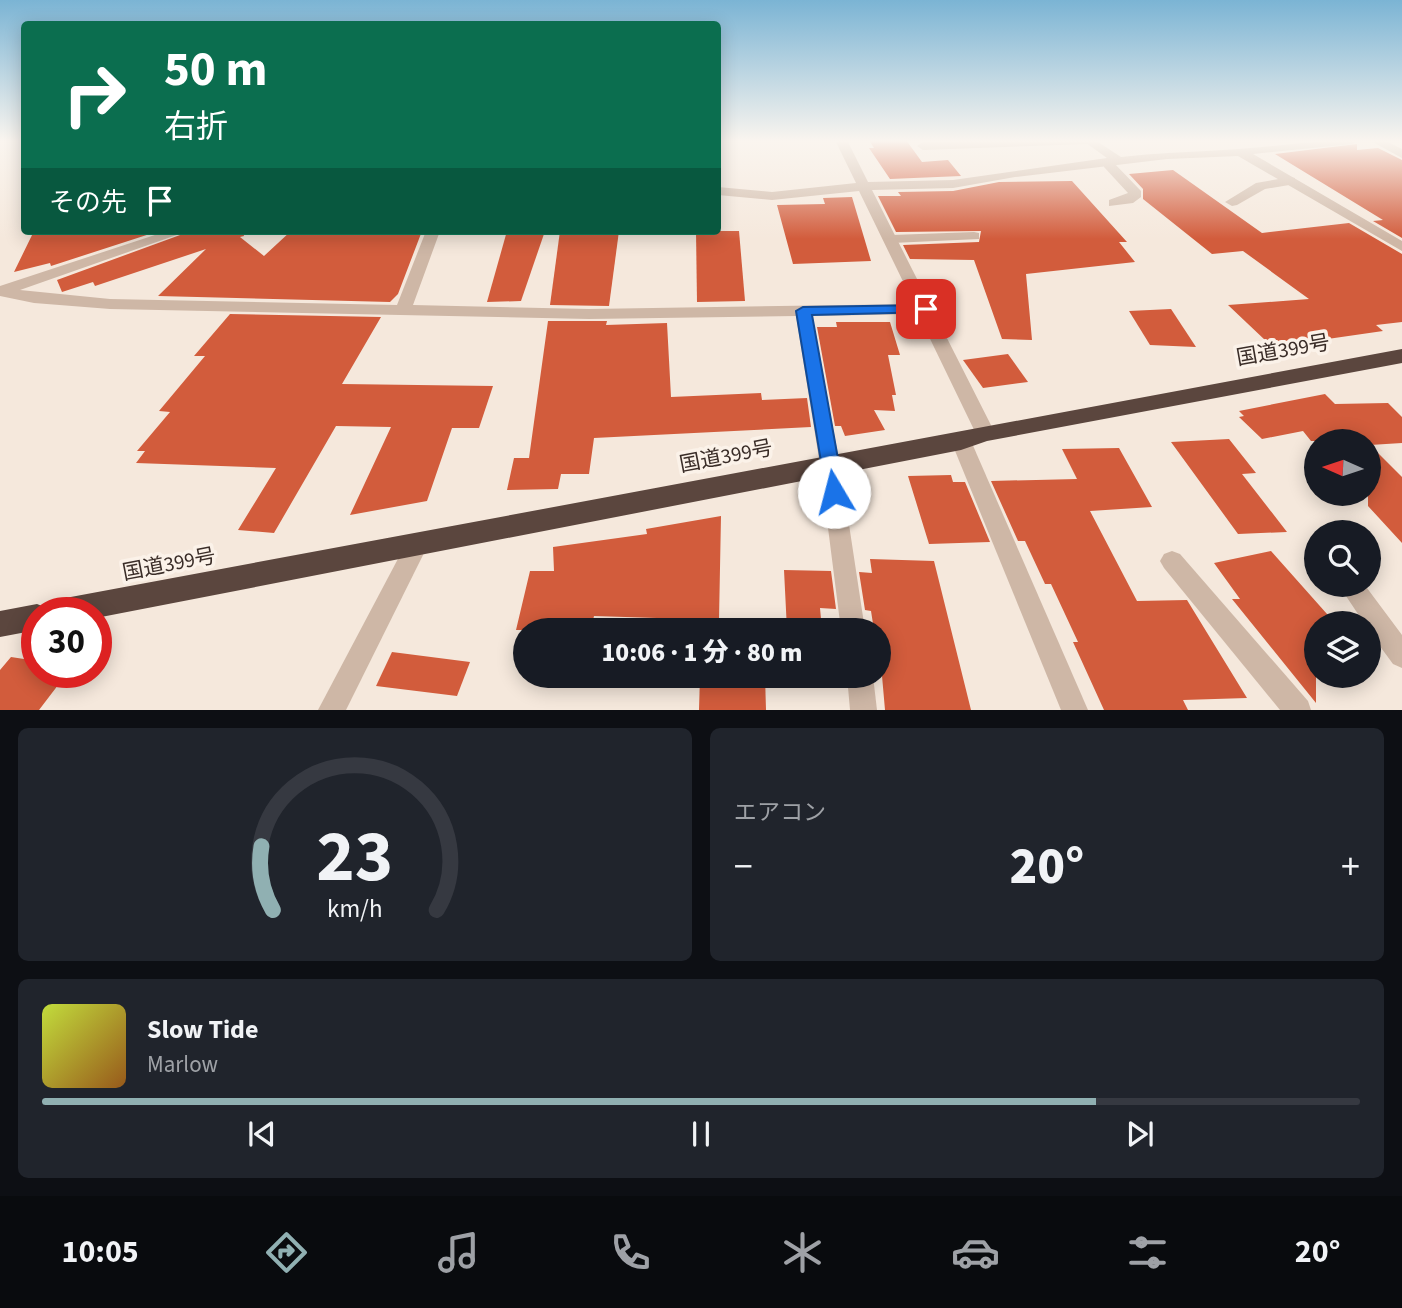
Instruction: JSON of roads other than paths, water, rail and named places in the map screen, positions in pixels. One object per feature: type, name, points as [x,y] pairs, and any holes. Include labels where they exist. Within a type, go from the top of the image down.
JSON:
[{"type":"highway","name":"国道399号","points":[[112,602],[1402,356]]},
{"type":"highway","points":[[0,624],[21,620]]},
{"type":"street","points":[[859,173],[926,309],[1075,709]]},
{"type":"street","points":[[721,191],[758,196],[953,184],[1013,173]]},
{"type":"street","points":[[1114,203],[1128,200],[1136,194],[1121,173]]},
{"type":"street","points":[[1276,173],[1402,247]]},
{"type":"street","points":[[1232,202],[1261,186],[1290,181]]},
{"type":"street","points":[[0,291],[169,235]]},
{"type":"street","points":[[402,310],[431,235]]},
{"type":"street","points":[[892,239],[974,236]]},
{"type":"street","points":[[0,291],[110,304],[589,314],[926,309]]},
{"type":"street","points":[[803,311],[830,465],[851,618]]},
{"type":"street","points":[[331,709],[417,545]]},
{"type":"street","points":[[1172,561],[1298,709]]},
{"type":"street","points":[[1359,597],[1402,656]]},
{"type":"street","points":[[861,688],[864,709]]}]
